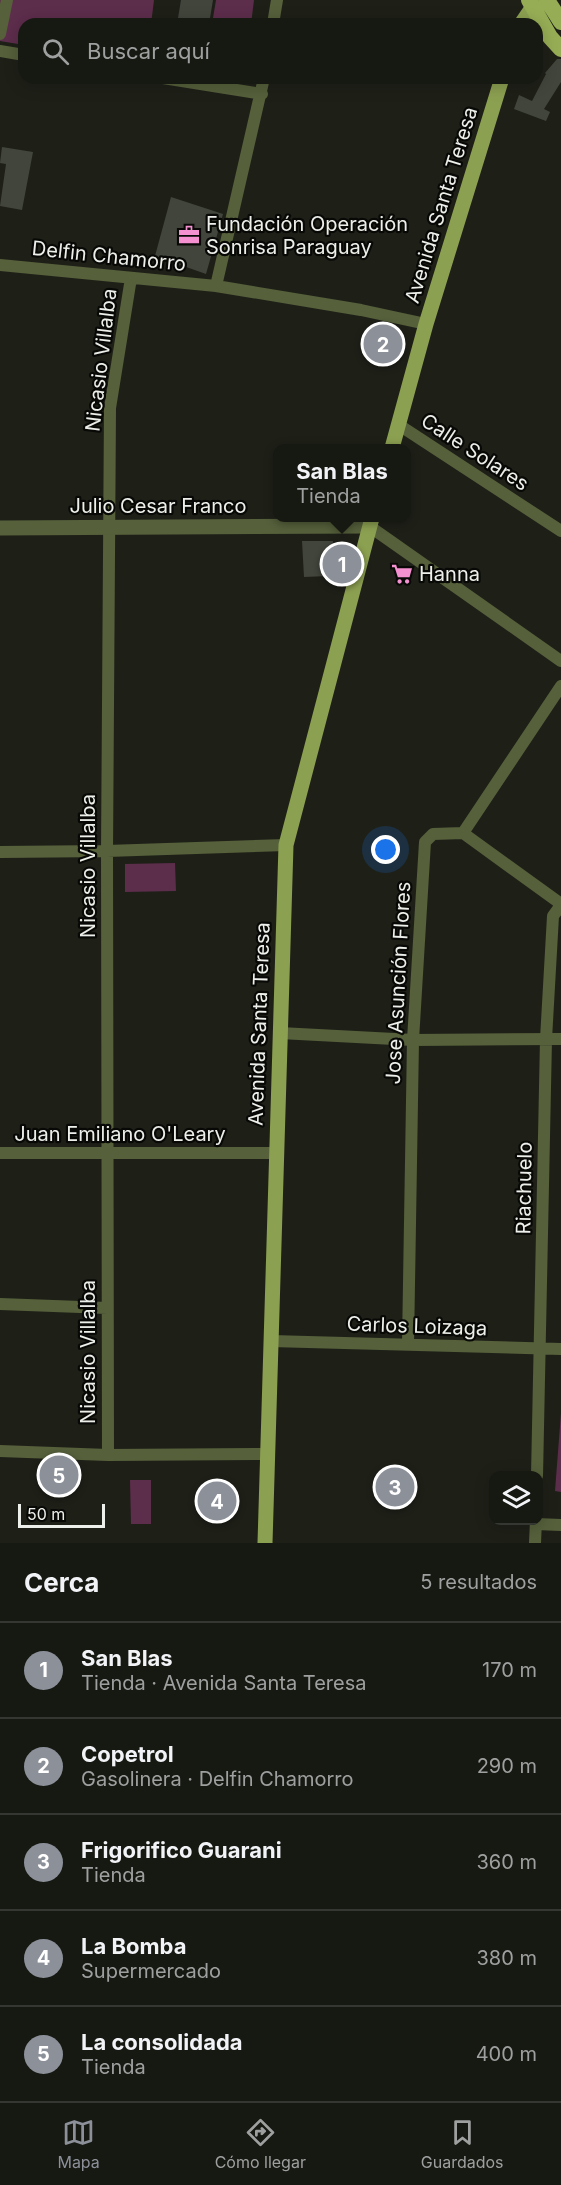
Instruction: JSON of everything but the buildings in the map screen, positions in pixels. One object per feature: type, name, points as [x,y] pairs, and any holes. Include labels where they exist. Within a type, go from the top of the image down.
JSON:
[{"type":"highway","points":[[539,2],[561,22]]},
{"type":"highway","points":[[539,2],[550,37],[561,50]]},
{"type":"main road","points":[[525,18],[539,2]]},
{"type":"main road","name":"Avenida Santa Teresa","points":[[393,444],[426,324],[500,84]]},
{"type":"main road","name":"Avenida Santa Teresa","points":[[265,1543],[285,845],[370,522]]},
{"type":"street","points":[[0,33],[7,0]]},
{"type":"street","points":[[274,18],[277,0]]},
{"type":"street","points":[[0,51],[18,54]]},
{"type":"street","points":[[200,84],[262,94]]},
{"type":"street","points":[[216,286],[263,84]]},
{"type":"street","name":"Delfin Chamorro","points":[[0,265],[216,286],[361,310],[426,324]]},
{"type":"street","name":"Nicasio Villalba","points":[[108,1455],[107,851],[110,408],[131,278]]},
{"type":"street","name":"Calle Solares","points":[[399,424],[561,531]]},
{"type":"street","points":[[370,522],[561,660]]},
{"type":"street","name":"Julio Cesar Franco","points":[[0,528],[370,522]]},
{"type":"street","points":[[561,686],[463,833],[561,904]]},
{"type":"street","name":"Jose Asunción Flores","points":[[408,1344],[413,1040],[425,842],[433,834],[463,833]]},
{"type":"street","points":[[0,852],[285,845]]},
{"type":"street","name":"Riachuelo","points":[[537,1471],[546,1039],[553,916],[561,904]]},
{"type":"street","points":[[280,1033],[413,1040],[561,1039]]},
{"type":"street","name":"Juan Emiliano O'Leary","points":[[0,1154],[277,1154]]},
{"type":"street","points":[[0,1304],[107,1308]]},
{"type":"street","name":"Carlos Loizaga","points":[[271,1341],[561,1349]]},
{"type":"street","points":[[0,1451],[108,1455],[268,1454]]},
{"type":"street","points":[[543,1523],[561,1525]]},
{"type":"street","points":[[535,1543],[536,1525]]},
{"type":"shaded area","points":[[0,0],[154,0],[152,18],[18,18],[18,44],[0,41]]},
{"type":"shaded area","points":[[216,0],[254,0],[252,18],[213,18]]},
{"type":"shaded area","points":[[175,863],[176,891],[125,892],[125,864]]},
{"type":"shaded area","points":[[561,1413],[561,1492],[555,1491]]},
{"type":"shaded area","points":[[130,1480],[151,1480],[151,1524],[131,1524]]},
{"type":"place","name":"Fundación Operación Sonrisa Paraguay","points":[[189,235]]},
{"type":"place","name":"Copetrol","points":[[383,344]]},
{"type":"place","name":"San Blas","points":[[342,564]]},
{"type":"place","name":"Hanna","points":[[402,574]]},
{"type":"place","name":"La consolidada","points":[[59,1475]]},
{"type":"place","name":"Frigorifico Guarani","points":[[395,1487]]},
{"type":"place","name":"La Bomba","points":[[217,1501]]}]
